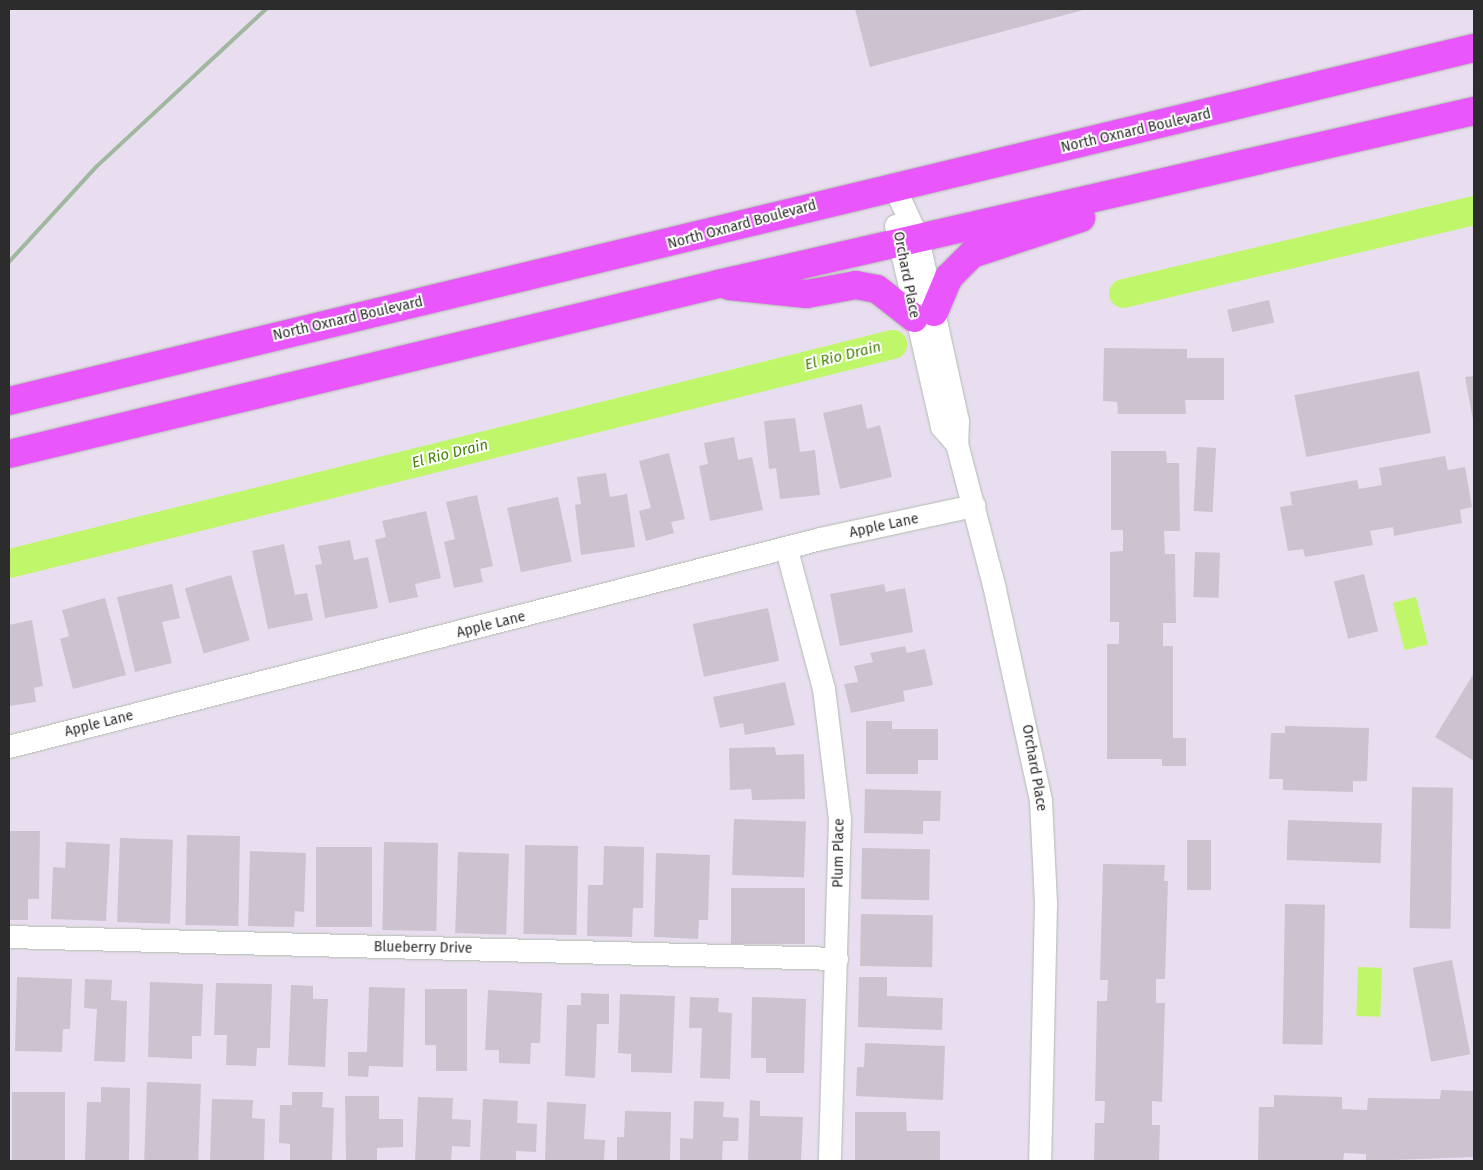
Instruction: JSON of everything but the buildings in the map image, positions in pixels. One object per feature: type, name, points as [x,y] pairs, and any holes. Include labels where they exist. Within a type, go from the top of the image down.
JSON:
[{"type":"main road","name":"North Oxnard Boulevard","points":[[9,401],[660,246],[894,186],[1093,142],[1474,48]]},
{"type":"main road","points":[[9,454],[718,284],[1251,164],[1474,111]]},
{"type":"main road","points":[[718,284],[769,294],[807,294],[856,285],[877,289],[924,315],[949,277],[972,254],[1251,164]]},
{"type":"street","name":"Orchard Place","points":[[894,186],[924,315],[958,422],[957,444],[974,506],[1041,800],[1046,904],[1040,1161]]},
{"type":"street","name":"Apple Lane","points":[[9,747],[787,550],[974,506]]},
{"type":"street","name":"Plum Place","points":[[787,550],[824,689],[836,757],[840,819],[830,1161]]},
{"type":"street","name":"Blueberry Drive","points":[[9,937],[837,959]]},
{"type":"shaded area","points":[[1416,597],[1428,645],[1405,650],[1393,603]]},
{"type":"shaded area","points":[[1358,967],[1382,968],[1380,1017],[1356,1016]]},
{"type":"waterway","points":[[1123,293],[1474,210]]},
{"type":"waterway","name":"El Rio Drain","points":[[9,563],[892,344]]},
{"type":"railway","points":[[9,262],[96,167],[266,9]]}]
